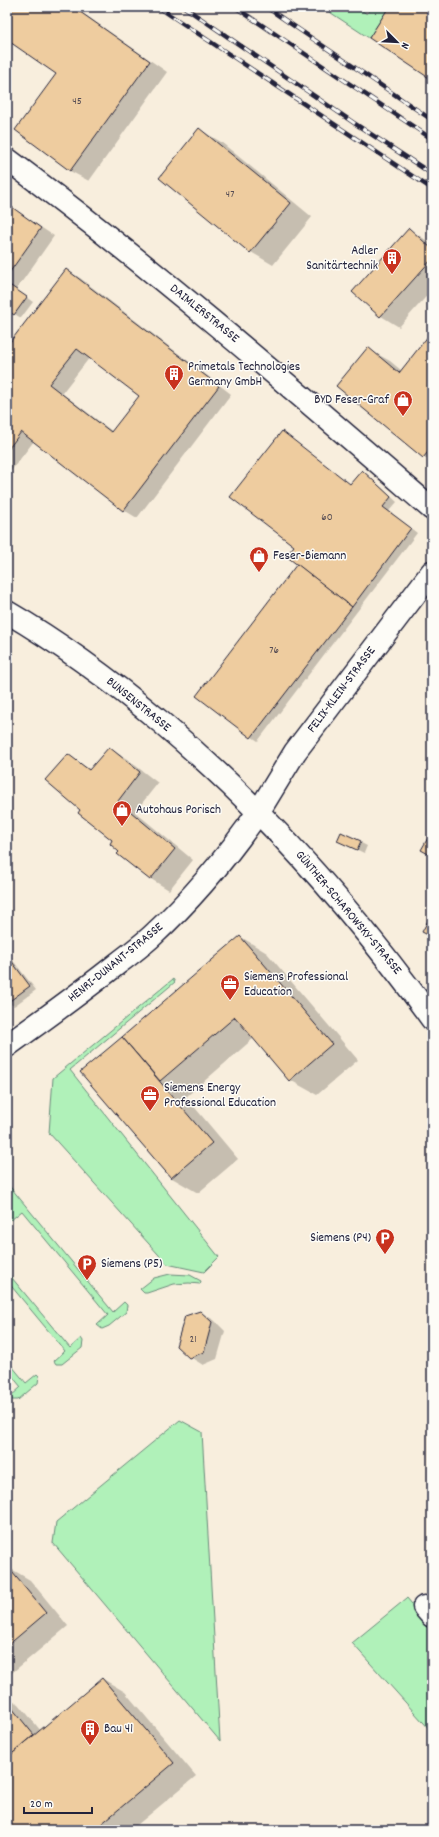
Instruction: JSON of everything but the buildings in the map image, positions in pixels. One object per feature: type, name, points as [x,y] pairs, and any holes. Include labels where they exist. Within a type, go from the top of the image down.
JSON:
[{"type":"street","name":"DAIMLERSTRASSE","points":[[7,159],[82,214],[249,351],[432,509]]},
{"type":"street","name":"FELIX-KLEIN-STRASSE","points":[[258,811],[295,752],[432,572]]},
{"type":"street","name":"BUNSENSTRASSE","points":[[7,612],[41,632],[108,680],[196,752],[258,811]]},
{"type":"street","name":"GÜNTHER-SCHAROWSKY-STRASSE","points":[[258,811],[318,873],[400,975],[432,1020]]},
{"type":"street","name":"HENRI-DUNANT-STRASSE","points":[[7,1046],[88,987],[151,937],[175,914],[229,852],[258,811]]},
{"type":"shaded area","points":[[7,7],[380,7],[362,33],[432,80],[432,1830],[7,1830]]},
{"type":"green space","points":[[322,7],[356,7],[367,14],[372,7],[389,7],[369,38]]},
{"type":"green space","points":[[173,979],[175,982],[70,1070],[219,1257],[204,1272],[167,1264],[49,1133],[53,1078]]},
{"type":"green space","points":[[7,1183],[113,1312],[124,1302],[127,1305],[126,1312],[109,1326],[102,1329],[97,1325],[108,1315],[22,1211],[11,1220],[7,1216]]},
{"type":"green space","points":[[7,1272],[70,1348],[81,1338],[83,1341],[82,1348],[62,1364],[56,1364],[54,1361],[65,1351],[7,1281]]},
{"type":"green space","points":[[170,1274],[190,1275],[201,1281],[200,1284],[174,1284],[147,1293],[144,1293],[140,1289],[154,1278]]},
{"type":"green space","points":[[7,1360],[26,1383],[37,1374],[39,1376],[38,1383],[18,1400],[12,1400],[10,1397],[21,1387],[7,1370]]},
{"type":"green space","points":[[180,1420],[202,1432],[220,1741],[53,1543],[56,1522]]},
{"type":"green space","points":[[407,1598],[432,1628],[432,1732],[352,1643]]},
{"type":"railway","points":[[158,7],[432,189]]},
{"type":"railway","points":[[184,7],[354,123],[432,174]]},
{"type":"railway","points":[[235,7],[432,139]]},
{"type":"railway","points":[[266,7],[432,120]]},
{"type":"place","name":"Adler Sanitärtechnik","points":[[392,275]]},
{"type":"place","name":"Primetals Technologies Germany GmbH","points":[[174,391]]},
{"type":"place","name":"BYD Feser-Graf","points":[[403,417]]},
{"type":"place","name":"Feser-Biemann","points":[[259,573]]},
{"type":"place","name":"Autohaus Porisch","points":[[122,827]]},
{"type":"place","name":"Siemens Professional Education","points":[[230,1001]]},
{"type":"place","name":"Siemens Energy Professional Education","points":[[150,1112]]},
{"type":"place","name":"Siemens (P4)","points":[[385,1255]]},
{"type":"place","name":"Siemens (P5)","points":[[87,1281]]},
{"type":"place","name":"Bau 41","points":[[90,1746]]}]
